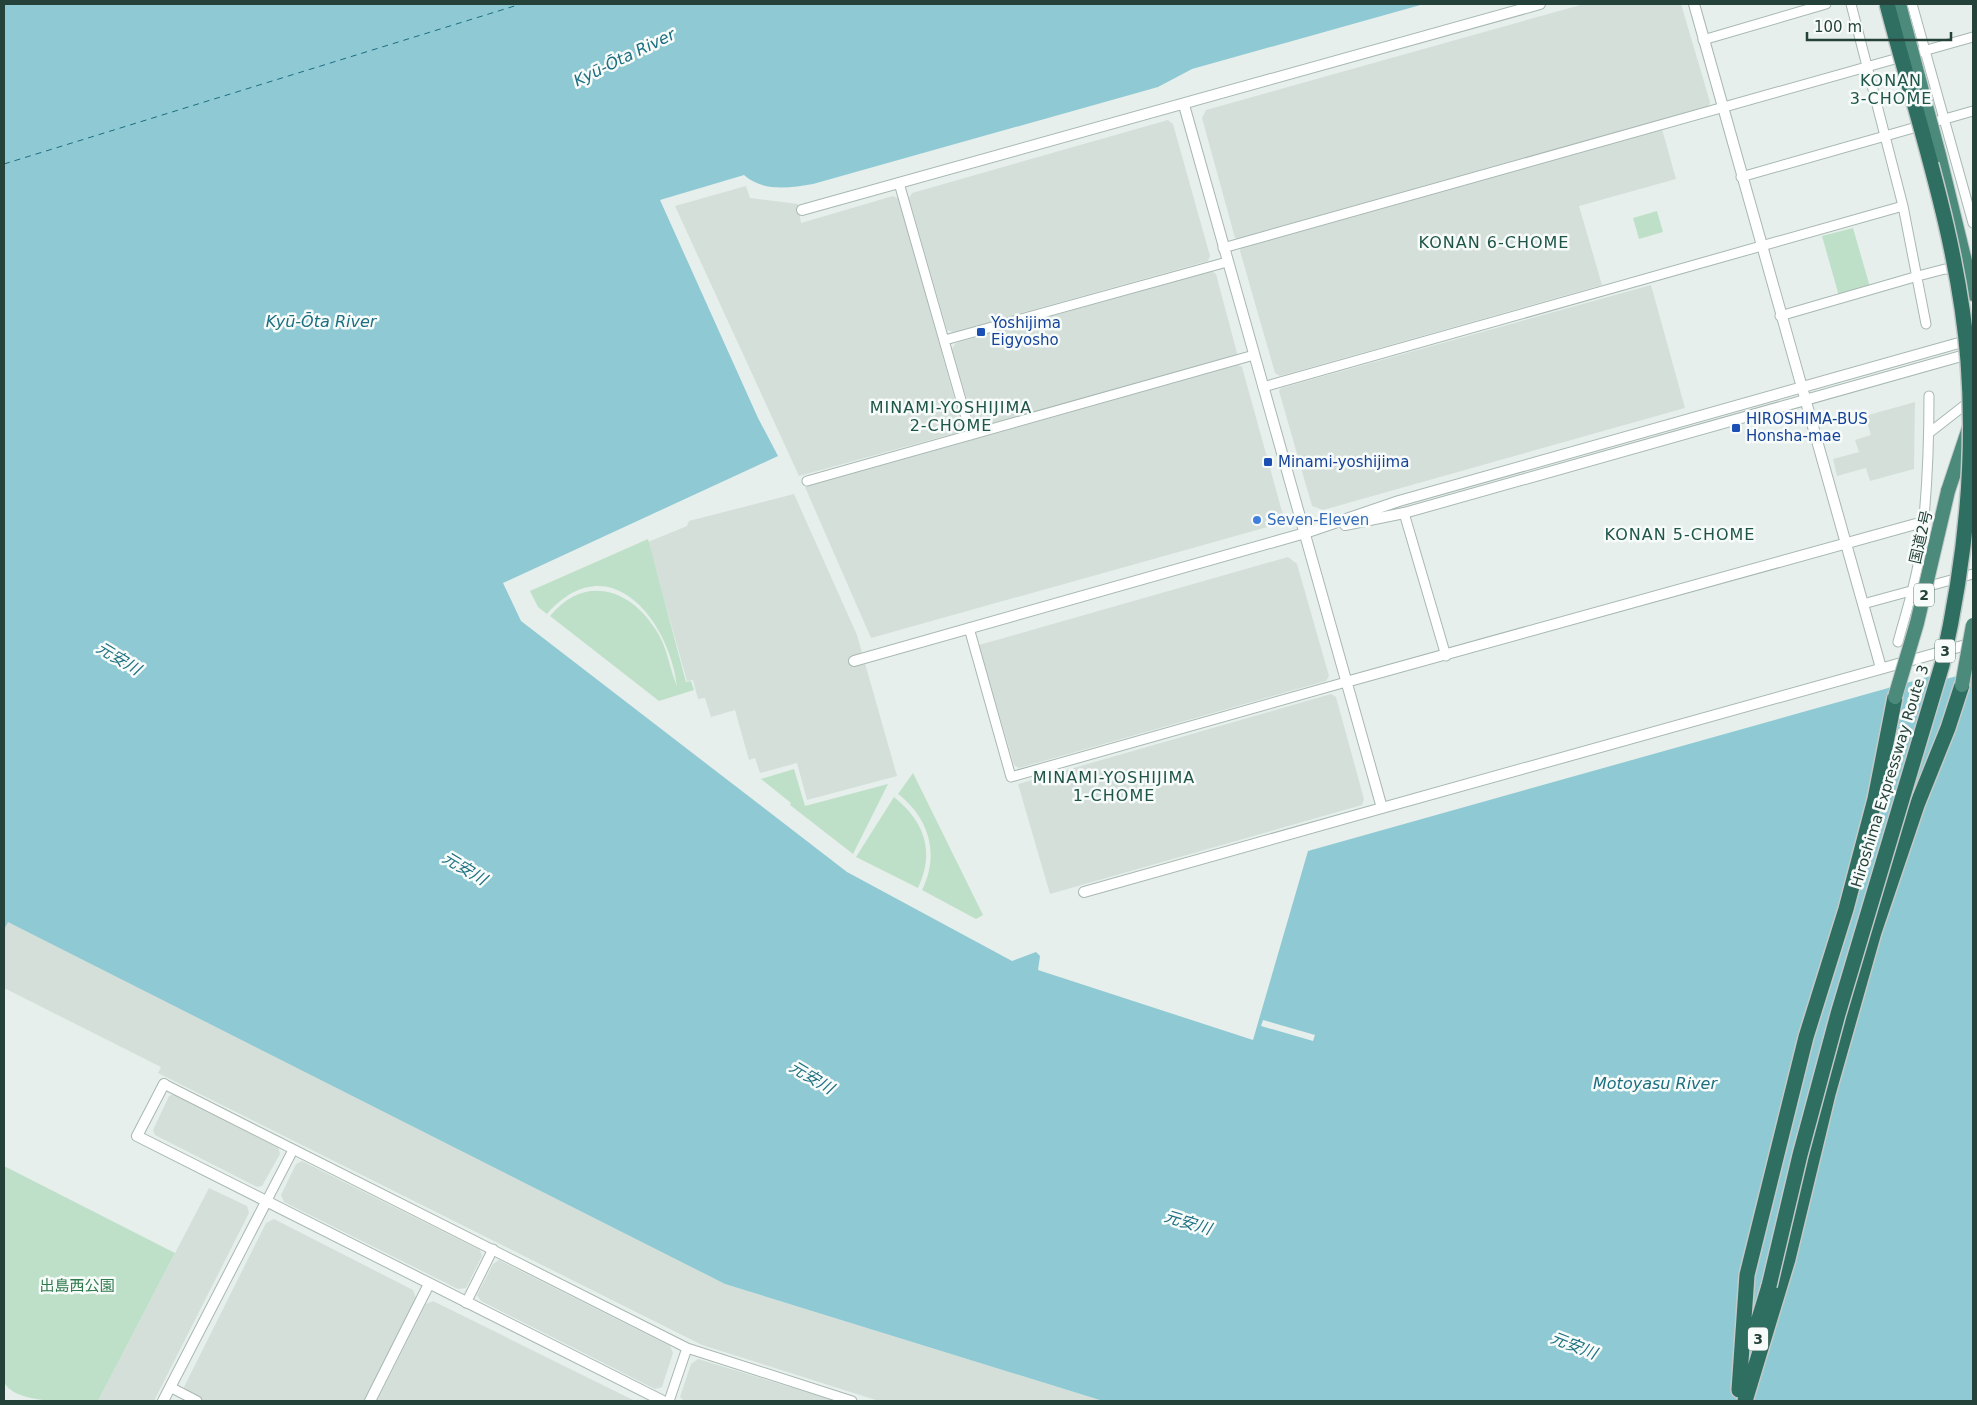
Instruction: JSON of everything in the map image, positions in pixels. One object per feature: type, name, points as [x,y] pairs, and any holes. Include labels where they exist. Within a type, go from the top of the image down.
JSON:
[{"type":"highway","name":"Hiroshima Expressway Route 3","points":[[1742,1397],[1800,1154],[1838,1014],[1942,665],[1954,612],[1969,499],[1971,438],[1968,360],[1958,287],[1942,213],[1887,4]]},
{"type":"highway","points":[[1899,4],[1972,283]]},
{"type":"highway","name":"国道2号","points":[[1895,697],[1917,623],[1948,491],[1973,414]]},
{"type":"highway","points":[[1742,1397],[1788,1260],[1828,1094],[1874,932],[1917,805],[1948,728],[1962,684],[1973,625]]},
{"type":"highway","points":[[1742,1397],[1749,1265],[1806,1038],[1846,909],[1875,799],[1895,697]]},
{"type":"street","points":[[802,210],[1184,105],[1540,4]]},
{"type":"street","points":[[1694,4],[1780,316],[1881,668]]},
{"type":"street","points":[[1704,40],[1826,4]]},
{"type":"street","points":[[1852,4],[1903,206],[1926,324]]},
{"type":"street","points":[[1912,4],[1944,119],[1969,187],[1973,222]]},
{"type":"street","points":[[1223,248],[1973,37]]},
{"type":"street","points":[[1184,105],[1382,808]]},
{"type":"street","points":[[1742,177],[1886,134],[1973,111]]},
{"type":"street","points":[[899,183],[971,435]]},
{"type":"street","points":[[1263,387],[1903,206]]},
{"type":"street","points":[[945,340],[1227,262]]},
{"type":"street","points":[[1780,316],[1945,269],[1960,270],[1972,283]]},
{"type":"street","points":[[854,662],[1305,533],[1399,501],[1973,339]]},
{"type":"street","points":[[1305,533],[1404,513],[1973,352]]},
{"type":"street","points":[[807,481],[1254,355]]},
{"type":"street","points":[[1898,642],[1912,592],[1920,553],[1927,493],[1929,396]]},
{"type":"street","points":[[1929,433],[1973,399]]},
{"type":"street","points":[[1404,513],[1446,656]]},
{"type":"street","points":[[969,628],[1011,777],[1923,522]]},
{"type":"street","points":[[1863,604],[1973,574]]},
{"type":"street","points":[[1084,892],[1973,643]]},
{"type":"street","points":[[663,1401],[137,1136],[164,1084],[687,1348],[852,1401]]},
{"type":"street","points":[[163,1401],[294,1150]]},
{"type":"street","points":[[466,1302],[493,1249]]},
{"type":"street","points":[[370,1401],[429,1284]]},
{"type":"street","points":[[669,1401],[687,1348]]},
{"type":"street","points":[[170,1387],[198,1401]]},
{"type":"shaded area","points":[[1584,4],[1681,4],[1710,102],[1708,108],[1238,240],[1235,238],[1202,118],[1206,110]]},
{"type":"shaded area","points":[[1168,120],[1173,124],[1210,256],[1208,261],[953,332],[947,330],[909,198],[912,193]]},
{"type":"shaded area","points":[[1662,129],[1676,179],[1579,206],[1602,285],[1280,376],[1275,373],[1240,251],[1241,248]]},
{"type":"shaded area","points":[[746,186],[750,198],[798,204],[801,223],[893,196],[899,199],[962,426],[959,432],[799,476],[675,206]]},
{"type":"shaded area","points":[[1212,271],[1216,274],[1237,353],[1236,356],[981,428],[974,424],[952,349],[956,343]]},
{"type":"shaded area","points":[[1651,285],[1685,408],[1323,510],[1312,506],[1279,391],[1281,388]]},
{"type":"shaded area","points":[[1238,365],[1242,367],[1283,515],[1278,524],[871,638],[805,487]]},
{"type":"shaded area","points":[[1915,402],[1914,469],[1870,481],[1866,468],[1837,476],[1833,459],[1859,452],[1855,440],[1871,435],[1865,416]]},
{"type":"shaded area","points":[[794,494],[857,635],[897,776],[807,800],[797,763],[760,773],[755,758],[749,760],[735,710],[711,717],[705,698],[698,699],[693,680],[687,681],[648,542],[687,526],[689,521]]},
{"type":"shaded area","points":[[1288,557],[1297,564],[1329,676],[1326,681],[1019,768],[1014,765],[979,645]]},
{"type":"shaded area","points":[[1331,694],[1336,697],[1364,799],[1362,805],[1050,894],[1018,784]]},
{"type":"shaded area","points":[[8,921],[725,1284],[1103,1401],[879,1401],[702,1345],[158,1073],[161,1067],[4,988],[4,930]]},
{"type":"shaded area","points":[[174,1094],[278,1147],[280,1154],[262,1186],[257,1187],[155,1135],[153,1130],[169,1096]]},
{"type":"shaded area","points":[[302,1161],[480,1250],[482,1256],[466,1288],[458,1289],[284,1202],[281,1195],[296,1164]]},
{"type":"shaded area","points":[[209,1188],[247,1206],[249,1213],[154,1401],[98,1401]]},
{"type":"shaded area","points":[[274,1219],[413,1290],[416,1298],[364,1401],[203,1401],[186,1393],[184,1387],[266,1223]]},
{"type":"shaded area","points":[[499,1260],[670,1346],[673,1353],[662,1387],[655,1389],[481,1301],[477,1295],[493,1264]]},
{"type":"shaded area","points":[[433,1301],[635,1401],[377,1401],[426,1304]]},
{"type":"shaded area","points":[[698,1359],[836,1401],[684,1401],[680,1397],[691,1364]]},
{"type":"green space","points":[[1657,211],[1663,232],[1639,239],[1633,218]]},
{"type":"green space","points":[[1853,228],[1870,287],[1839,296],[1822,236]]},
{"type":"green space","points":[[648,539],[686,682],[691,681],[694,690],[659,701],[550,616],[564,602],[579,594],[594,591],[609,592],[623,598],[649,619],[659,635],[665,647],[677,686],[672,661],[662,637],[649,616],[632,599],[613,589],[592,586],[570,594],[547,614],[538,607],[530,591]]},
{"type":"green space","points":[[794,769],[805,806],[888,784],[853,854],[790,805],[791,803],[761,779]]},
{"type":"green space","points":[[913,773],[983,915],[976,919],[922,890],[930,863],[928,838],[924,825],[917,814],[898,794]]},
{"type":"green space","points":[[894,797],[913,817],[920,827],[924,838],[926,862],[918,888],[856,857]]},
{"type":"green space","name":"出島西公園","points":[[4,1166],[175,1253],[98,1401],[60,1401],[32,1398],[20,1395],[10,1389],[4,1382]]},
{"type":"water","name":"Motoyasu River","points":[[4,4],[1424,4],[1192,69],[1158,87],[813,184],[795,187],[768,186],[759,184],[744,175],[660,200],[758,418],[778,456],[503,583],[521,621],[847,872],[1012,961],[1036,952],[1040,956],[1038,970],[1253,1040],[1308,851],[1931,676],[1934,682],[1973,672],[1973,1401],[1103,1401],[725,1284],[8,922],[4,930]]},
{"type":"pier","points":[[1263,1020],[1315,1035],[1313,1041],[1261,1026]]},
{"type":"ferry route","points":[[4,164],[521,4]]},
{"type":"place","name":"Yoshijima Eigyosho","points":[[981,332]]},
{"type":"place","name":"HIROSHIMA-BUS Honsha-mae","points":[[1736,428]]},
{"type":"place","name":"Minami-yoshijima","points":[[1268,462]]},
{"type":"place","name":"Seven-Eleven","points":[[1257,520]]},
{"type":"district","name":"KONAN 3-CHOME","points":[[1891,89]]},
{"type":"district","name":"KONAN 6-CHOME","points":[[1494,242]]},
{"type":"district","name":"MINAMI-YOSHIJIMA 2-CHOME","points":[[951,416]]},
{"type":"district","name":"KONAN 5-CHOME","points":[[1680,534]]},
{"type":"district","name":"MINAMI-YOSHIJIMA 1-CHOME","points":[[1114,786]]},
{"type":"water label","name":"Kyū-Ōta River","points":[[624,57]]},
{"type":"water label","name":"Kyū-Ōta River","points":[[321,321]]},
{"type":"water label","name":"元安川","points":[[119,658]]},
{"type":"water label","name":"元安川","points":[[465,868]]},
{"type":"water label","name":"元安川","points":[[812,1077]]},
{"type":"water label","name":"元安川","points":[[1188,1222]]},
{"type":"water label","name":"元安川","points":[[1574,1345]]}]
